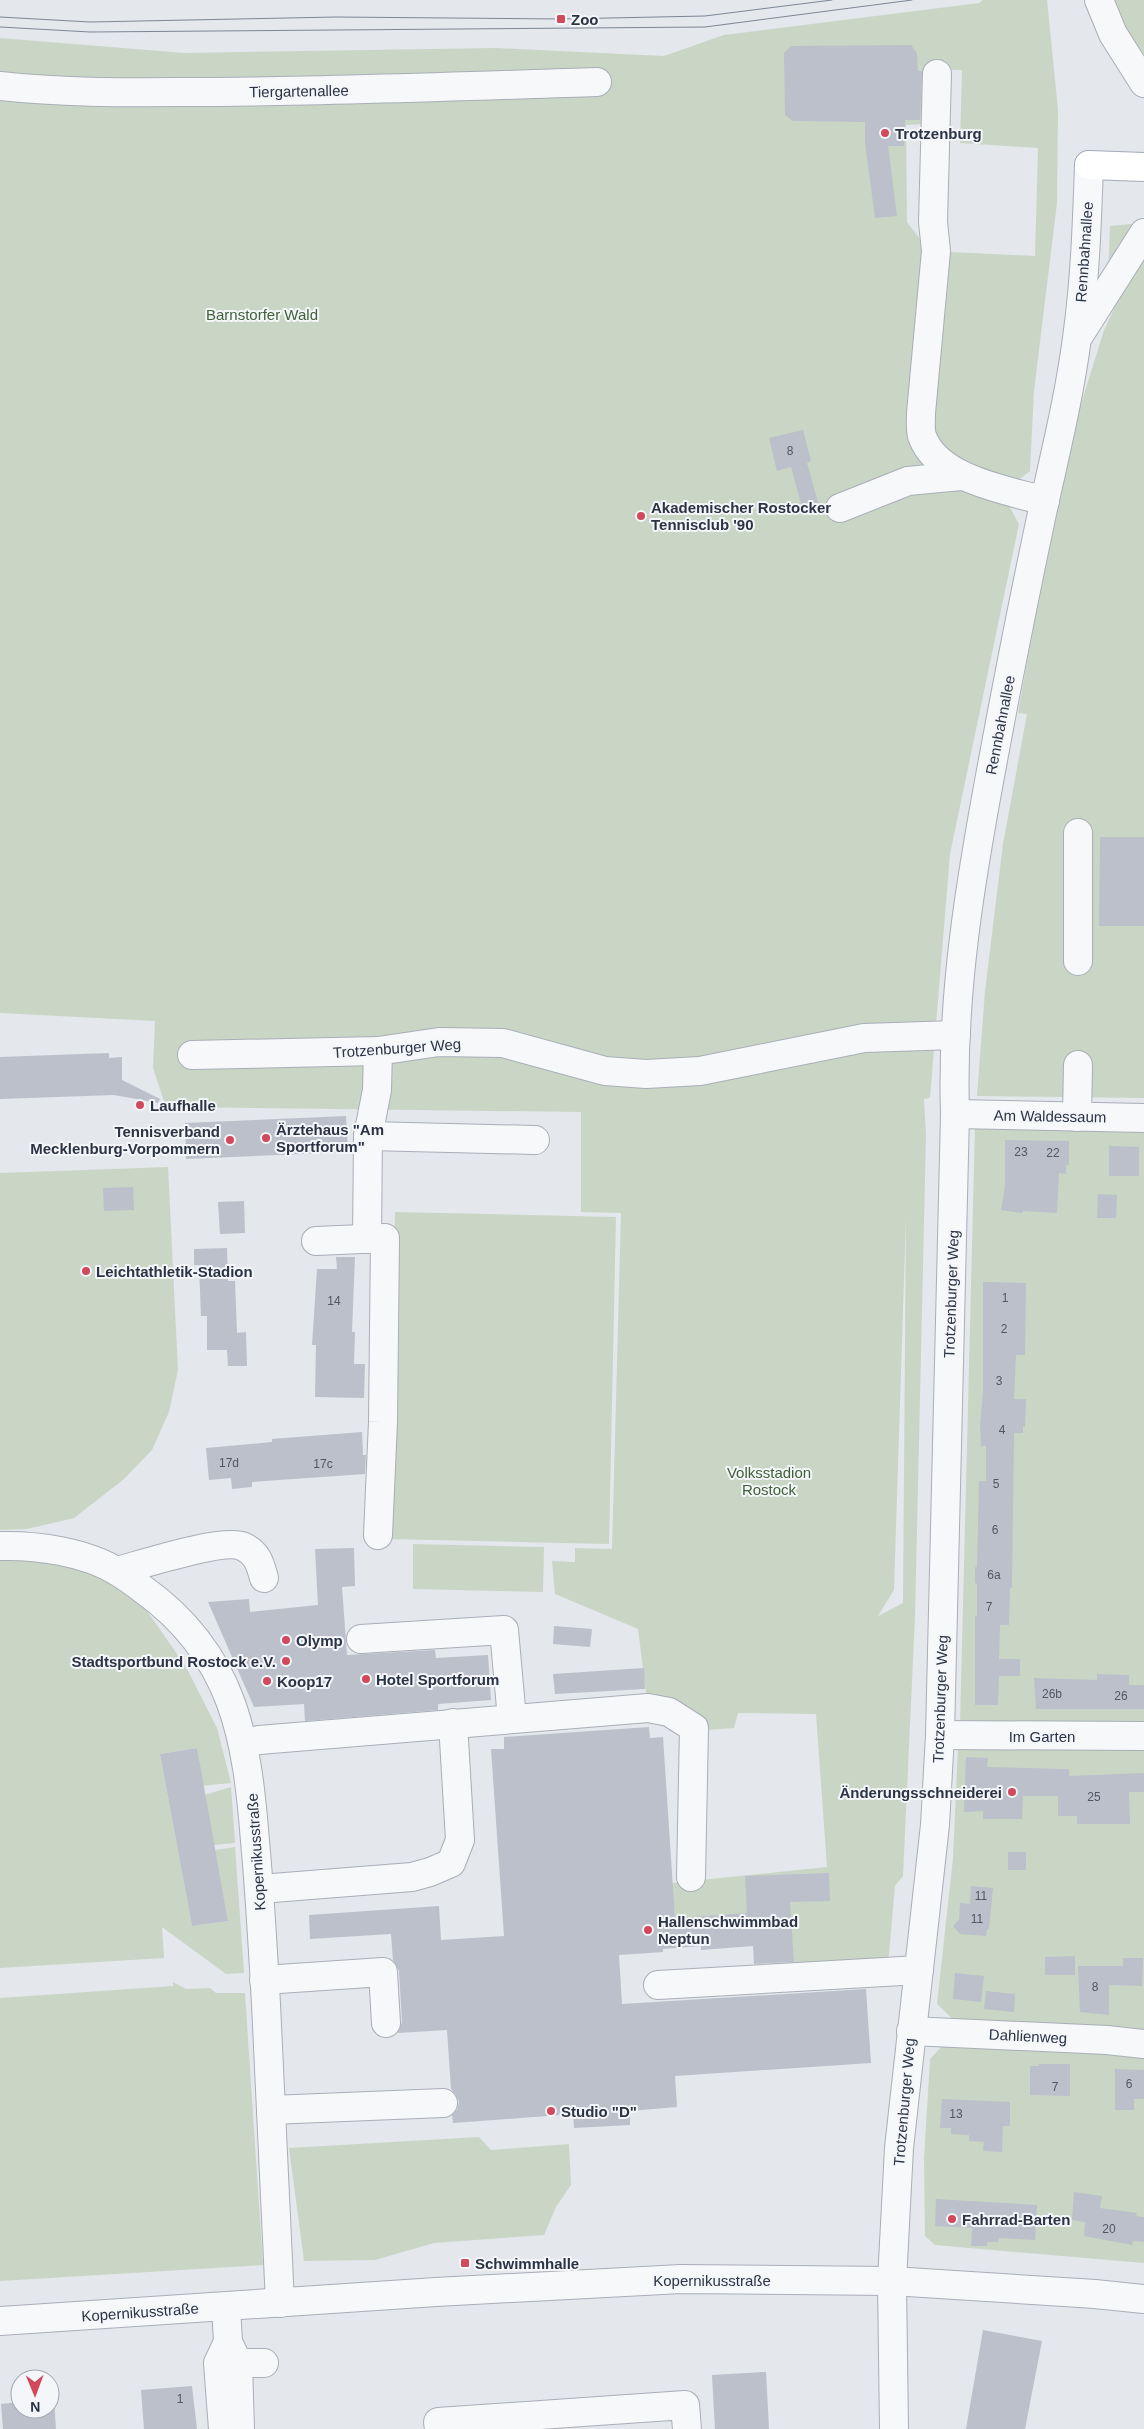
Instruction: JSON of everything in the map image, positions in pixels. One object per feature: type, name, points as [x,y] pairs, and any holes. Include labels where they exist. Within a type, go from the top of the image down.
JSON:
[{"type":"main road","points":[[1089,165],[1144,167]]},
{"type":"street","points":[[1099,0],[1113,34],[1144,83]]},
{"type":"street","points":[[937,74],[933,222],[936,251],[921,412],[921,435],[930,451],[961,476],[1045,502]]},
{"type":"street","name":"Tiergartenallee","points":[[0,86],[27,89],[134,92],[309,91],[597,82]]},
{"type":"street","name":"Rennbahnallee","points":[[962,1114],[956,1035],[960,975],[972,872],[1020,620],[1077,339],[1084,275],[1089,165]]},
{"type":"street","name":"Rennbahnallee","points":[[1077,339],[1144,232]]},
{"type":"street","points":[[840,508],[908,481],[961,476]]},
{"type":"street","points":[[1078,833],[1078,961]]},
{"type":"street","name":"Trotzenburger Weg","points":[[192,1055],[378,1052],[439,1042],[503,1043],[605,1071],[646,1074],[700,1071],[864,1038],[956,1035]]},
{"type":"street","points":[[367,1240],[368,1136],[377,1090],[378,1052]]},
{"type":"street","points":[[1077,1117],[1078,1065]]},
{"type":"street","name":"Trotzenburger Weg","points":[[894,2429],[892,2281],[899,2148],[935,1825],[940,1735],[962,1114]]},
{"type":"street","name":"Am Waldessaum","points":[[962,1114],[1144,1118]]},
{"type":"street","points":[[368,1136],[534,1140]]},
{"type":"street","points":[[316,1241],[384,1238],[383,1422],[378,1535]]},
{"type":"street","points":[[117,1571],[183,1553],[225,1545],[243,1546],[259,1559],[264,1578]]},
{"type":"street","name":"Kopernikusstraße","points":[[0,1546],[52,1551],[92,1559],[117,1571],[166,1606],[207,1654],[222,1680],[244,1744],[250,1780],[260,1890],[280,2303]]},
{"type":"street","points":[[361,1639],[504,1630],[512,1719]]},
{"type":"street","points":[[244,1744],[259,1740],[648,1708],[669,1712],[694,1728],[691,1877]]},
{"type":"street","points":[[260,1890],[412,1876],[430,1872],[451,1863],[460,1840],[453,1723]]},
{"type":"street","name":"Im Garten","points":[[940,1735],[1144,1736]]},
{"type":"street","points":[[658,1985],[919,1970]]},
{"type":"street","points":[[264,1980],[383,1972],[386,2023]]},
{"type":"street","name":"Dahlienweg","points":[[911,2031],[1107,2040],[1144,2044]]},
{"type":"street","points":[[271,2110],[443,2103]]},
{"type":"street","name":"Kopernikusstraße","points":[[0,2321],[661,2280],[892,2281],[1144,2299]]},
{"type":"street","points":[[226,2307],[237,2358],[242,2424],[240,2429]]},
{"type":"street","points":[[223,2429],[237,2358]]},
{"type":"street","points":[[439,2429],[438,2422],[685,2405],[687,2429]]},
{"type":"green space","name":"Barnstorfer Wald","points":[[983,0],[1047,0],[1058,110],[1057,203],[1034,391],[1030,471],[1002,493],[1019,524],[950,854],[930,1098],[924,1099],[926,1135],[915,1617],[903,1876],[895,1886],[888,1965],[794,1964],[791,1923],[758,1913],[675,1918],[672,1883],[827,1867],[816,1714],[738,1713],[734,1728],[707,1730],[647,1700],[638,1629],[555,1594],[552,1561],[575,1562],[575,1548],[612,1549],[621,1213],[581,1212],[581,1112],[166,1107],[153,1068],[155,1021],[0,1013],[0,38],[184,53],[495,48],[664,56],[724,35],[979,3]],"holes":[[[926,70],[962,70],[960,143],[1038,148],[1035,256],[929,251],[907,222],[906,125],[926,124]],[[906,1217],[903,1603],[878,1616],[894,1590]]]},
{"type":"green space","points":[[1111,0],[1144,0],[1144,65]]},
{"type":"green space","points":[[1142,223],[1108,282],[1110,226]]},
{"type":"green space","points":[[1139,257],[1144,260],[1144,1098],[977,1096],[985,991],[1003,844],[1027,714],[1018,713],[1037,605],[1077,417],[1104,330]]},
{"type":"green space","points":[[975,1127],[1144,1130],[1144,1723],[960,1724]]},
{"type":"green space","name":"Leichtathletik-Stadion","points":[[168,1167],[178,1370],[169,1412],[152,1450],[124,1479],[74,1518],[27,1529],[0,1530],[0,1173]]},
{"type":"green space","points":[[395,1212],[616,1217],[609,1544],[388,1539]]},
{"type":"green space","points":[[413,1544],[544,1547],[543,1592],[413,1589]]},
{"type":"green space","points":[[0,1557],[36,1558],[104,1577],[145,1608],[186,1667],[217,1728],[231,1783],[201,1786],[196,1761],[199,1760],[197,1748],[160,1754],[192,1926],[228,1921],[215,1850],[235,1847],[244,1973],[226,1974],[162,1927],[164,1958],[0,1968]]},
{"type":"green space","points":[[958,1747],[1144,1750],[1144,2031],[955,2021],[937,2004],[953,1858]]},
{"type":"green space","points":[[231,1787],[235,1843],[214,1845],[201,1796]]},
{"type":"green space","points":[[173,1982],[186,1989],[210,1988],[216,1993],[245,1993],[263,2265],[0,2281],[0,1998],[173,1986]]},
{"type":"green space","points":[[946,2042],[1144,2057],[1144,2263],[935,2245],[925,2236],[924,2159],[930,2059]]},
{"type":"green space","points":[[479,2137],[491,2150],[569,2144],[571,2185],[556,2207],[544,2235],[434,2243],[375,2260],[304,2261],[289,2148]]},
{"type":"building","name":"Trotzenburg","points":[[911,45],[917,53],[918,71],[922,71],[920,120],[905,120],[904,146],[888,146],[897,216],[875,218],[865,143],[865,122],[793,121],[785,115],[784,53],[791,46]]},
{"type":"building","points":[[803,430],[811,461],[807,463],[819,506],[803,511],[791,467],[777,471],[769,438]]},
{"type":"building","points":[[1100,837],[1144,837],[1144,926],[1099,926]]},
{"type":"building","name":"Laufhalle","points":[[109,1053],[109,1058],[122,1057],[122,1080],[160,1099],[158,1103],[114,1095],[0,1099],[0,1057]]},
{"type":"building","name":"Ärztehaus \"Am Sportforum\"","points":[[346,1116],[348,1152],[186,1159],[185,1123]]},
{"type":"building","points":[[1005,1140],[1069,1141],[1069,1165],[1066,1165],[1066,1174],[1059,1173],[1057,1213],[1023,1211],[1022,1213],[1001,1210],[1005,1186]]},
{"type":"building","points":[[1109,1146],[1139,1147],[1139,1176],[1109,1176]]},
{"type":"building","points":[[133,1187],[134,1210],[104,1211],[103,1188]]},
{"type":"building","points":[[1098,1194],[1117,1195],[1116,1218],[1097,1218]]},
{"type":"building","points":[[244,1201],[245,1233],[220,1234],[218,1202]]},
{"type":"building","points":[[227,1248],[228,1281],[235,1281],[237,1333],[246,1332],[247,1366],[228,1366],[227,1350],[207,1350],[207,1316],[201,1316],[199,1265],[194,1265],[194,1249]]},
{"type":"building","points":[[336,1257],[355,1257],[352,1332],[355,1332],[354,1364],[365,1364],[364,1398],[315,1397],[316,1345],[312,1345],[317,1269],[337,1269]]},
{"type":"building","points":[[983,1282],[1026,1283],[1025,1355],[1016,1355],[1014,1399],[1026,1399],[1025,1427],[1023,1426],[1023,1433],[1014,1433],[1012,1588],[1010,1588],[1009,1625],[1000,1625],[999,1659],[1020,1659],[1020,1676],[999,1676],[998,1705],[975,1705],[977,1584],[975,1583],[975,1567],[977,1567],[979,1481],[986,1481],[986,1446],[981,1446],[980,1426],[983,1390]]},
{"type":"building","points":[[362,1432],[363,1455],[366,1455],[365,1474],[252,1482],[252,1487],[232,1489],[231,1478],[209,1480],[206,1448],[272,1442],[272,1439]]},
{"type":"building","name":"Hotel Sportforum","points":[[354,1548],[355,1586],[342,1587],[347,1655],[435,1650],[436,1658],[488,1655],[491,1700],[438,1704],[438,1710],[305,1721],[304,1704],[254,1707],[208,1602],[249,1599],[250,1612],[318,1605],[315,1549]]},
{"type":"building","points":[[554,1626],[592,1629],[590,1647],[553,1644]]},
{"type":"building","points":[[644,1668],[645,1689],[555,1694],[553,1674]]},
{"type":"building","points":[[1097,1674],[1129,1675],[1129,1685],[1144,1685],[1144,1709],[1036,1709],[1034,1678],[1097,1680]]},
{"type":"building","name":"Hallenschwimmbad Neptun","points":[[649,1727],[650,1738],[663,1737],[675,1918],[747,1913],[745,1876],[829,1873],[830,1901],[790,1902],[794,1962],[754,1964],[753,1946],[701,1950],[701,1946],[663,1949],[663,1952],[619,1955],[622,2004],[866,1989],[871,2063],[675,2076],[677,2107],[630,2111],[630,2125],[574,2128],[573,2114],[453,2123],[452,2115],[457,2110],[459,2102],[451,2089],[447,2030],[398,2033],[402,2022],[399,1971],[393,1960],[391,1934],[310,1939],[309,1915],[439,1906],[441,1940],[504,1936],[491,1749],[504,1749],[504,1737]]},
{"type":"building","points":[[197,1748],[228,1921],[192,1926],[160,1754]]},
{"type":"building","points":[[966,1757],[988,1758],[987,1767],[1069,1769],[1069,1776],[1144,1773],[1144,1792],[1129,1792],[1130,1824],[1077,1824],[1077,1816],[1058,1816],[1058,1796],[1023,1796],[1022,1819],[983,1819],[983,1811],[964,1812]]},
{"type":"building","points":[[1008,1852],[1026,1852],[1026,1870],[1008,1870]]},
{"type":"building","points":[[971,1886],[993,1888],[989,1929],[987,1929],[986,1936],[960,1934],[953,1926],[959,1920],[960,1903],[970,1904]]},
{"type":"building","points":[[1075,1956],[1075,1975],[1045,1975],[1045,1957]]},
{"type":"building","points":[[1123,1958],[1143,1958],[1142,1986],[1109,1985],[1109,2015],[1080,2012],[1078,1966],[1123,1966]]},
{"type":"building","points":[[955,1973],[984,1976],[981,2002],[953,1999]]},
{"type":"building","points":[[986,1991],[1015,1994],[1014,2012],[984,2009]]},
{"type":"building","points":[[1039,2064],[1070,2064],[1070,2096],[1030,2095],[1030,2066],[1039,2066]]},
{"type":"building","points":[[1115,2069],[1144,2070],[1144,2099],[1134,2099],[1134,2110],[1115,2110]]},
{"type":"building","points":[[942,2099],[1010,2102],[1010,2126],[1003,2126],[1002,2152],[983,2151],[984,2142],[969,2141],[969,2135],[951,2134],[951,2128],[940,2128]]},
{"type":"building","points":[[1074,2192],[1102,2196],[1100,2208],[1137,2213],[1136,2216],[1144,2217],[1144,2242],[1133,2241],[1132,2245],[1084,2236],[1085,2222],[1072,2220]]},
{"type":"building","points":[[936,2199],[1037,2205],[1035,2240],[999,2238],[998,2242],[987,2242],[987,2246],[971,2246],[972,2228],[935,2226]]},
{"type":"building","points":[[983,2330],[1042,2341],[1025,2429],[966,2429]]},
{"type":"building","points":[[766,2372],[769,2429],[715,2429],[712,2375]]},
{"type":"building","points":[[192,2386],[197,2429],[144,2429],[141,2390]]},
{"type":"building","points":[[10,2403],[10,2419],[55,2419],[56,2429],[3,2429],[1,2404]]},
{"type":"tram line","points":[[0,17],[90,22],[336,17],[561,19],[705,16],[832,0]]},
{"type":"tram line","points":[[0,27],[90,32],[705,27],[912,0]]},
{"type":"place","name":"Zoo","points":[[561,19]]},
{"type":"place","name":"Trotzenburg","points":[[885,133]]},
{"type":"place","name":"Akademischer Rostocker Tennisclub '90","points":[[641,516]]},
{"type":"place","name":"Laufhalle","points":[[140,1105]]},
{"type":"place","name":"Ärztehaus \"Am Sportforum\"","points":[[266,1138]]},
{"type":"place","name":"Tennisverband Mecklenburg-Vorpommern","points":[[230,1140]]},
{"type":"place","name":"Leichtathletik-Stadion","points":[[86,1271]]},
{"type":"place","name":"Olymp","points":[[286,1640]]},
{"type":"place","name":"Stadtsportbund Rostock e.V.","points":[[286,1661]]},
{"type":"place","name":"Hotel Sportforum","points":[[366,1679]]},
{"type":"place","name":"Koop17","points":[[267,1681]]},
{"type":"place","name":"Änderungsschneiderei","points":[[1012,1792]]},
{"type":"place","name":"Hallenschwimmbad Neptun","points":[[648,1930]]},
{"type":"place","name":"Studio \"D\"","points":[[551,2111]]},
{"type":"place","name":"Fahrrad-Barten","points":[[952,2219]]},
{"type":"place","name":"Schwimmhalle","points":[[465,2263]]},
{"type":"park label","name":"Volksstadion Rostock","points":[[769,1480]]}]
